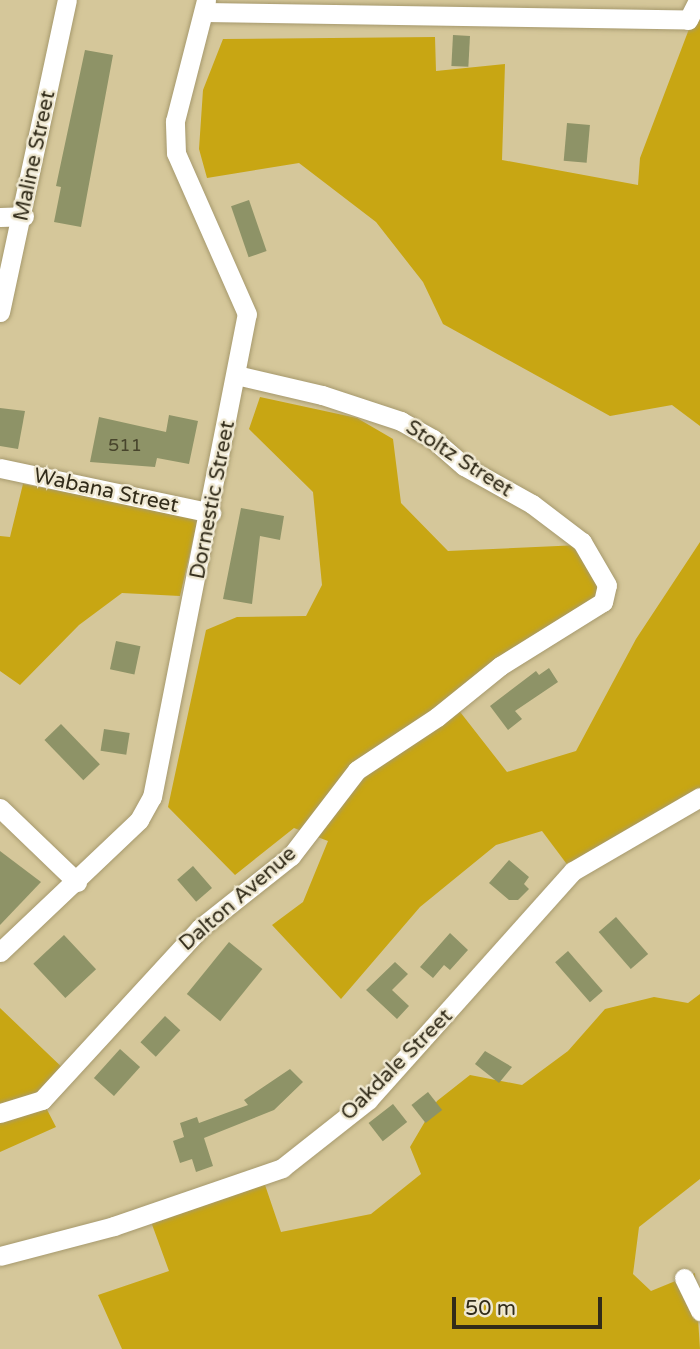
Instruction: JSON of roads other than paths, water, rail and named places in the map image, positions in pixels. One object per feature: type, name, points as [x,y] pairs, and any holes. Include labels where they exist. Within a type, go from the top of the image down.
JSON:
[{"type":"street","name":"Maline Street","points":[[0,312],[24,216],[67,0]]},
{"type":"street","points":[[205,6],[688,20],[698,0]]},
{"type":"street","name":"Dornestic Street","points":[[0,953],[139,820],[152,797],[237,375],[245,301],[185,180],[175,137],[205,6]]},
{"type":"street","points":[[0,217],[24,216]]},
{"type":"street","name":"Stoltz Street","points":[[237,375],[322,395],[401,421],[433,439],[464,466],[532,504],[582,542],[607,585]]},
{"type":"street","name":"Wabana Street","points":[[0,468],[211,513]]},
{"type":"street","name":"Dalton Avenue","points":[[0,1114],[41,1100],[200,928],[291,856],[357,770],[418,731],[500,666],[603,602],[607,585]]},
{"type":"street","name":"Oakdale Street","points":[[0,1256],[114,1226],[282,1168],[368,1100],[573,871],[700,797]]},
{"type":"street","points":[[0,808],[77,882]]},
{"type":"street","points":[[684,1278],[700,1311]]}]
